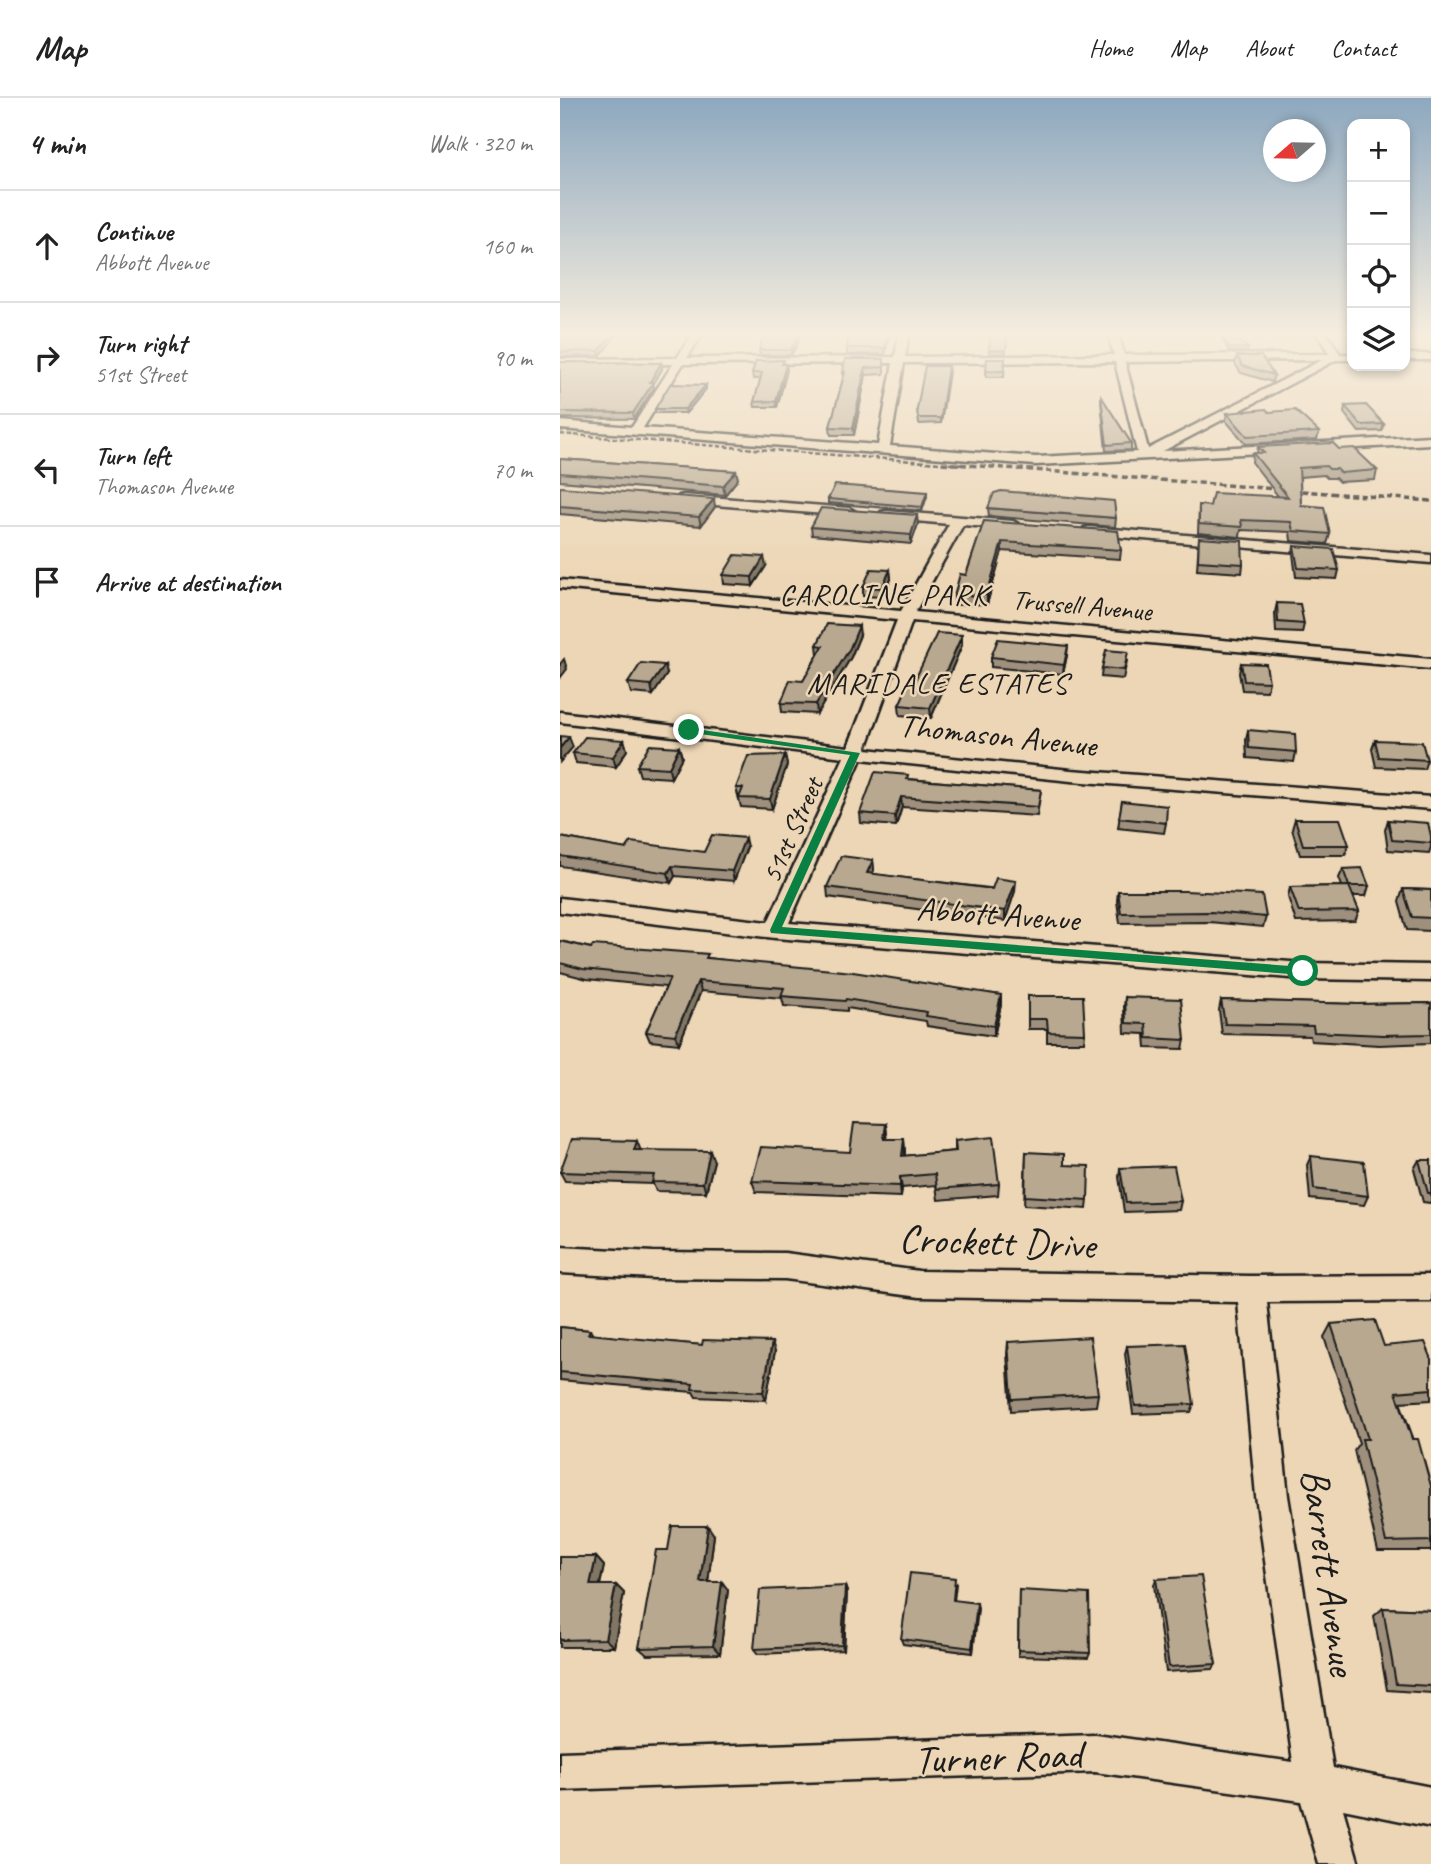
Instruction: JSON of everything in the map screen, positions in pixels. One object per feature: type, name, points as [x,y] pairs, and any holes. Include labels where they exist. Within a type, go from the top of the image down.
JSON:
[{"type":"street","points":[[636,430],[645,415]]},
{"type":"street","points":[[883,451],[889,415]]},
{"type":"street","points":[[1134,415],[1144,455]]},
{"type":"street","points":[[1144,455],[1222,415]]},
{"type":"street","points":[[560,425],[1036,461],[1431,440]]},
{"type":"street","points":[[666,497],[1028,527]]},
{"type":"street","name":"51st Street","points":[[775,930],[855,753],[906,615],[958,521]]},
{"type":"street","points":[[1070,530],[1431,559]]},
{"type":"street","name":"Trussell Avenue","points":[[560,584],[1431,664]]},
{"type":"street","name":"Thomason Avenue","points":[[560,717],[689,730],[855,753],[1141,782],[1431,803]]},
{"type":"street","name":"Abbott Avenue","points":[[560,905],[775,930],[1303,971],[1431,974]]},
{"type":"street","name":"Crockett Drive","points":[[560,1260],[653,1265],[785,1266],[919,1283],[1251,1289],[1431,1288]]},
{"type":"street","name":"Barrett Avenue","points":[[1251,1289],[1272,1496],[1316,1784],[1339,1864]]},
{"type":"street","name":"Turner Road","points":[[560,1771],[1095,1753],[1316,1784],[1431,1807]]},
{"type":"building","points":[[833,415],[856,415],[853,428],[830,427]]},
{"type":"building","points":[[918,415],[941,415],[941,418],[918,418]]},
{"type":"building","points":[[1103,415],[1113,415],[1131,443],[1107,445]]},
{"type":"building","points":[[1229,415],[1301,415],[1319,432],[1247,436]]},
{"type":"building","points":[[1353,415],[1376,415],[1384,424],[1361,425]]},
{"type":"building","points":[[1333,443],[1339,449],[1354,448],[1377,470],[1341,473],[1326,466],[1299,468],[1301,505],[1324,507],[1330,534],[1293,531],[1291,522],[1241,520],[1242,527],[1199,524],[1199,505],[1210,506],[1213,493],[1288,497],[1253,453],[1264,453],[1258,447]]},
{"type":"building","points":[[560,459],[736,471],[723,486],[560,473]]},
{"type":"building","points":[[835,485],[927,492],[922,507],[828,499]]},
{"type":"building","points":[[560,487],[714,499],[699,517],[560,506]]},
{"type":"building","points":[[1001,491],[1114,501],[1116,518],[988,508],[994,493]]},
{"type":"building","points":[[821,508],[917,515],[911,535],[811,527]]},
{"type":"building","points":[[984,521],[1118,531],[1121,550],[1002,542],[987,595],[954,596],[960,574],[966,575]]},
{"type":"building","points":[[1199,538],[1242,541],[1243,564],[1198,561]]},
{"type":"building","points":[[1294,546],[1333,549],[1339,570],[1298,568]]},
{"type":"building","points":[[735,555],[764,557],[752,577],[723,575]]},
{"type":"building","points":[[871,569],[890,570],[882,588],[863,587]]},
{"type":"building","points":[[1277,603],[1300,604],[1304,624],[1278,622]]},
{"type":"building","points":[[827,624],[859,626],[850,648],[816,704],[781,703],[790,680],[803,681],[823,646],[817,645]]},
{"type":"building","points":[[937,633],[962,635],[930,708],[899,705],[909,683],[913,684]]},
{"type":"building","points":[[998,639],[1068,646],[1064,665],[991,657]]},
{"type":"building","points":[[1106,650],[1128,652],[1124,670],[1102,668]]},
{"type":"building","points":[[641,663],[665,665],[651,685],[628,683]]},
{"type":"building","points":[[1241,663],[1266,664],[1269,682],[1244,681]]},
{"type":"building","points":[[1248,730],[1295,734],[1296,752],[1249,748]]},
{"type":"building","points":[[560,736],[569,737],[560,748]]},
{"type":"building","points":[[585,737],[624,740],[613,757],[573,753]]},
{"type":"building","points":[[1375,740],[1422,742],[1427,760],[1379,757]]},
{"type":"building","points":[[649,745],[679,747],[669,768],[637,766]]},
{"type":"building","points":[[785,755],[770,799],[739,798],[743,788],[736,788],[748,756]]},
{"type":"building","points":[[875,772],[908,775],[907,779],[1041,790],[1038,807],[901,797],[895,816],[860,813]]},
{"type":"building","points":[[1122,801],[1167,806],[1166,823],[1119,818]]},
{"type":"building","points":[[1295,819],[1340,819],[1349,845],[1303,845]]},
{"type":"building","points":[[1388,820],[1428,823],[1431,843],[1392,840]]},
{"type":"building","points":[[712,835],[745,838],[732,871],[672,866],[668,873],[560,856],[560,837],[626,849],[631,842],[704,852]]},
{"type":"building","points":[[841,856],[873,860],[867,873],[992,889],[996,878],[1016,881],[1005,911],[827,887]]},
{"type":"building","points":[[1362,868],[1369,886],[1349,886],[1343,869]]},
{"type":"building","points":[[1349,886],[1359,911],[1299,912],[1290,887]]},
{"type":"building","points":[[1403,889],[1431,890],[1431,918],[1412,917]]},
{"type":"building","points":[[1118,891],[1262,895],[1266,917],[1211,912],[1121,913]]},
{"type":"building","points":[[560,941],[591,948],[593,945],[708,954],[706,958],[853,972],[1001,995],[994,1026],[926,1016],[927,1012],[846,999],[781,996],[784,988],[698,981],[675,1035],[646,1032],[670,978],[583,969],[560,963]]},
{"type":"building","points":[[1028,996],[1083,996],[1085,1033],[1048,1032],[1047,1019],[1028,1019]]},
{"type":"building","points":[[1125,997],[1181,999],[1185,1040],[1147,1038],[1146,1024],[1126,1023]]},
{"type":"building","points":[[1221,1000],[1431,1003],[1431,1034],[1314,1032],[1313,1026],[1225,1024]]},
{"type":"building","points":[[854,1123],[886,1124],[884,1139],[904,1139],[902,1156],[956,1151],[955,1141],[993,1137],[999,1184],[937,1189],[935,1174],[900,1177],[900,1186],[752,1181],[761,1147],[850,1152]]},
{"type":"building","points":[[572,1139],[637,1141],[634,1150],[710,1151],[703,1183],[652,1182],[654,1175],[560,1172]]},
{"type":"building","points":[[1026,1152],[1064,1154],[1064,1165],[1089,1166],[1088,1200],[1025,1196]]},
{"type":"building","points":[[1311,1156],[1364,1162],[1368,1196],[1314,1189]]},
{"type":"building","points":[[1419,1160],[1431,1160],[1431,1193],[1428,1193]]},
{"type":"building","points":[[1174,1166],[1181,1201],[1126,1203],[1120,1168]]},
{"type":"building","points":[[1375,1320],[1384,1346],[1425,1342],[1431,1357],[1431,1389],[1396,1392],[1412,1439],[1418,1439],[1431,1486],[1431,1541],[1386,1542],[1362,1439],[1368,1439],[1331,1324]]},
{"type":"building","points":[[560,1327],[590,1330],[588,1334],[702,1345],[703,1340],[772,1342],[763,1392],[692,1389],[693,1384],[560,1372]]},
{"type":"building","points":[[1090,1337],[1098,1394],[1012,1399],[1008,1342]]},
{"type":"building","points":[[1185,1344],[1194,1404],[1135,1406],[1127,1346]]},
{"type":"building","points":[[672,1526],[708,1526],[700,1582],[722,1582],[713,1646],[639,1648],[656,1550],[668,1550]]},
{"type":"building","points":[[560,1557],[596,1557],[590,1585],[616,1585],[605,1639],[560,1640]]},
{"type":"building","points":[[910,1573],[955,1578],[953,1600],[977,1603],[972,1648],[901,1639]]},
{"type":"building","points":[[1201,1576],[1216,1664],[1169,1667],[1156,1579]]},
{"type":"building","points":[[845,1586],[842,1645],[754,1649],[760,1590]]},
{"type":"building","points":[[1019,1590],[1089,1594],[1090,1653],[1018,1650]]},
{"type":"building","points":[[1383,1608],[1431,1610],[1431,1686],[1396,1684]]},
{"type":"railway","points":[[560,434],[965,465]]},
{"type":"railway","points":[[942,463],[1431,501]]},
{"type":"district","name":"CAROLINE PARK","points":[[884,594]]},
{"type":"district","name":"MARIDALE ESTATES","points":[[938,683]]},
{"type":"route","points":[[689,730],[855,753],[775,930],[1303,971]]}]
